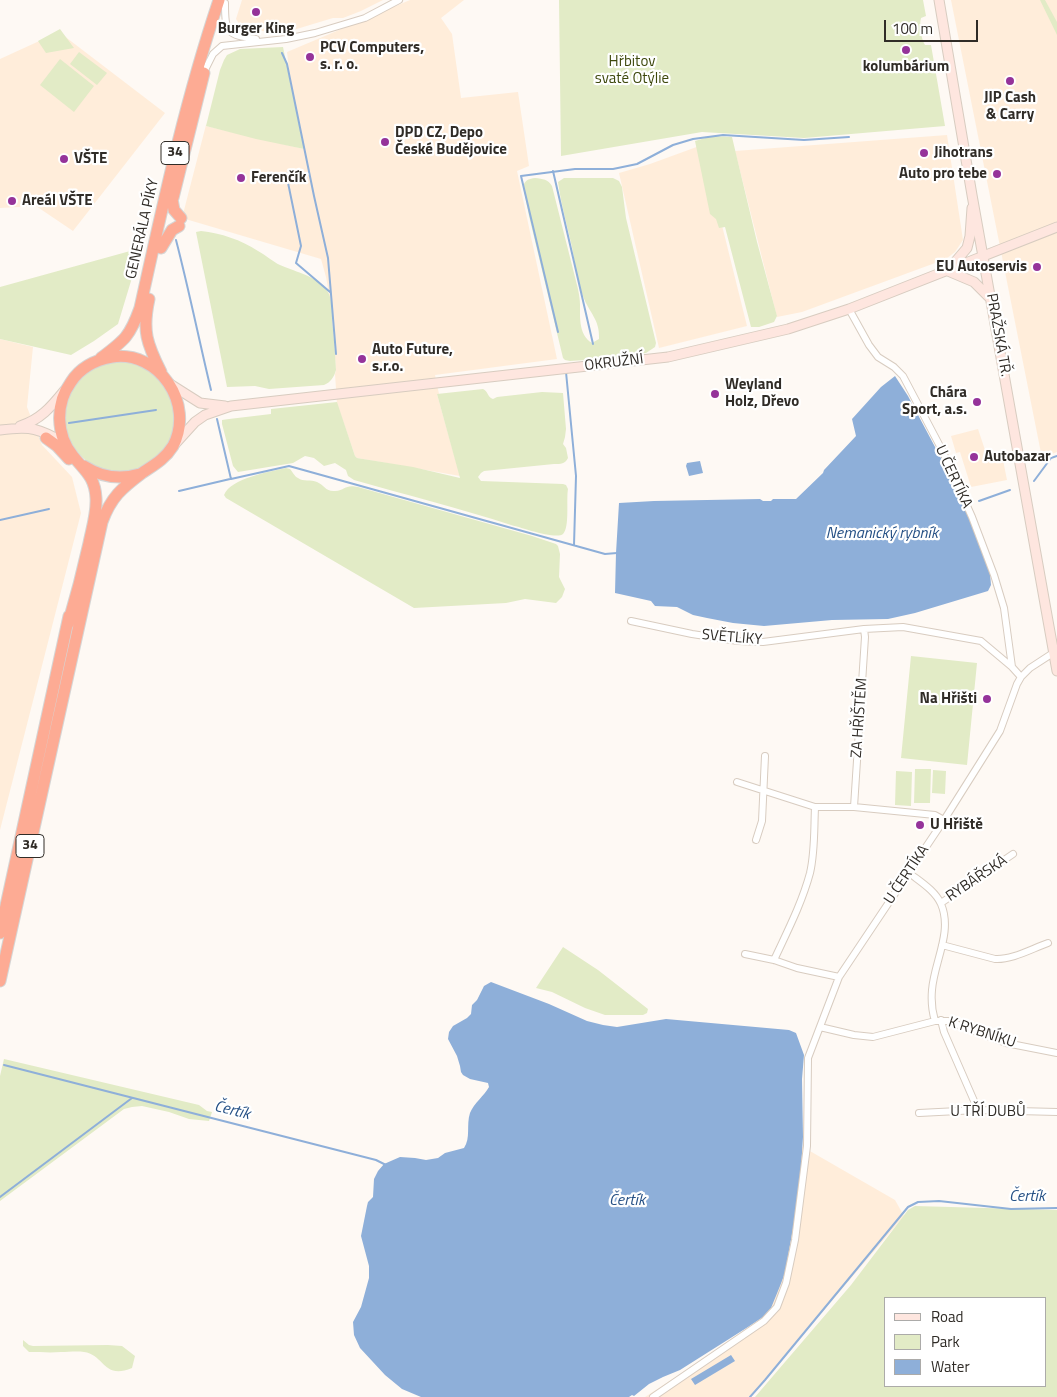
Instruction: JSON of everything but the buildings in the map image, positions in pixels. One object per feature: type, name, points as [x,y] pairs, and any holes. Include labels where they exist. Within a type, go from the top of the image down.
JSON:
[{"type":"highway","name":"GENERÁLA PÍKY","points":[[162,374],[147,341],[146,312],[172,199],[223,1]]},
{"type":"highway","name":"GENERÁLA PÍKY","points":[[96,362],[128,336],[135,323],[186,110],[208,33],[223,1]]},
{"type":"highway","points":[[161,248],[172,230],[180,222],[174,210],[172,199]]},
{"type":"highway","name":"34","points":[[0,981],[102,522],[110,502],[115,496],[160,461],[173,446],[177,436],[180,414],[175,394],[162,374],[150,365],[127,357],[116,357],[96,362],[79,372],[67,387],[60,406],[60,427],[66,444],[73,456],[81,464],[101,474],[111,477],[128,477],[144,472]]},
{"type":"highway","points":[[46,438],[57,446],[79,470],[87,486],[90,498],[86,531],[68,624]]},
{"type":"highway","points":[[68,624],[78,592],[96,507],[93,483],[81,464]]},
{"type":"highway","name":"34","points":[[0,933],[68,624]]},
{"type":"main road","name":"PRAŽSKÁ TŘ.","points":[[939,0],[972,195],[1056,651],[1057,671]]},
{"type":"main road","points":[[972,195],[967,248],[948,271],[974,282],[991,299]]},
{"type":"main road","name":"OKRUŽNÍ","points":[[173,446],[195,422],[206,414],[231,406],[668,357],[788,329],[849,309],[1057,227]]},
{"type":"main road","name":"OKRUŽNÍ","points":[[170,384],[200,403],[231,406]]},
{"type":"main road","points":[[15,428],[29,423],[44,413],[67,387]]},
{"type":"main road","points":[[0,430],[33,428],[66,444]]},
{"type":"main road","points":[[0,430],[31,432],[46,438]]},
{"type":"street","points":[[204,72],[213,54],[222,46],[315,34],[352,23],[399,0]]},
{"type":"street","points":[[223,1],[225,21],[228,30],[232,34],[265,41]]},
{"type":"street","name":"U ČERTÍKA","points":[[849,309],[878,357],[894,366],[903,376],[942,450],[994,575],[1004,608],[1012,667]]},
{"type":"street","name":"SVĚTLÍKY","points":[[631,621],[692,634],[738,641],[763,642],[864,629]]},
{"type":"street","points":[[864,629],[903,627],[981,641],[1021,677],[1030,668],[1056,651]]},
{"type":"street","name":"ZA HŘIŠTĚM","points":[[854,807],[864,629]]},
{"type":"street","name":"U ČERTÍKA","points":[[653,1397],[764,1321],[777,1307],[786,1283],[795,1240],[807,1146],[808,1058],[839,977],[944,820],[1000,731],[1021,677]]},
{"type":"street","points":[[756,840],[762,821],[765,756]]},
{"type":"street","points":[[737,782],[815,807],[854,807],[935,814],[944,820]]},
{"type":"street","points":[[774,960],[801,902],[810,872],[814,846],[815,807]]},
{"type":"street","name":"RYBÁŘSKÁ","points":[[941,903],[1013,854]]},
{"type":"street","name":"RYBÁŘSKÁ","points":[[908,872],[930,888],[941,903],[945,921],[942,946],[932,989],[932,1011],[944,1032],[978,1110]]},
{"type":"street","points":[[942,946],[1002,960],[1048,943]]},
{"type":"street","points":[[746,954],[839,977]]},
{"type":"street","name":"K RYBNÍKU","points":[[820,1027],[872,1037],[938,1020],[956,1023],[1006,1043],[1057,1053]]},
{"type":"street","name":"U TŘÍ DUBŮ","points":[[919,1113],[978,1110],[1057,1112]]},
{"type":"shaded area","points":[[242,0],[383,0],[343,18],[333,18],[290,31],[274,32],[242,28],[236,19]]},
{"type":"shaded area","points":[[410,0],[464,0],[441,18],[452,34],[461,98],[518,92],[529,166],[517,171],[557,359],[435,375],[439,394],[437,394],[460,476],[357,458],[355,456],[337,404],[331,305],[321,259],[182,218],[207,121],[206,126],[304,149],[291,88],[287,52]]},
{"type":"shaded area","points":[[951,0],[1057,0],[1057,452],[1042,458]]},
{"type":"shaded area","name":"VŠTE","points":[[59,32],[165,113],[73,231],[36,206],[0,208],[0,59]]},
{"type":"shaded area","points":[[947,135],[963,240],[955,252],[946,259],[802,312],[777,317],[735,151]]},
{"type":"shaded area","points":[[702,145],[747,326],[659,348],[619,173]]},
{"type":"shaded area","points":[[0,339],[33,347],[27,407],[42,445],[72,477],[81,513],[0,830]]},
{"type":"shaded area","name":"Autobazar","points":[[978,429],[988,459],[1002,455],[1007,480],[971,487],[960,452],[956,453],[951,436]]},
{"type":"shaded area","points":[[789,1139],[895,1200],[904,1216],[750,1397],[645,1397],[768,1317]]},
{"type":"green space","name":"Hřbitov svaté Otýlie","points":[[559,0],[923,0],[926,16],[921,18],[922,39],[925,45],[931,45],[945,126],[804,138],[702,132],[561,156]]},
{"type":"green space","points":[[1040,0],[1045,0],[1057,22],[1057,35]]},
{"type":"green space","points":[[60,29],[74,48],[46,53],[38,41]]},
{"type":"green space","points":[[283,47],[304,149],[206,126],[220,70],[227,55],[240,49]]},
{"type":"green space","points":[[79,52],[107,73],[97,85],[70,64]]},
{"type":"green space","points":[[60,59],[94,86],[74,112],[40,85]]},
{"type":"green space","points":[[712,136],[732,137],[777,316],[774,322],[759,327],[751,327],[725,227],[719,228],[716,219],[710,214],[695,141]]},
{"type":"green space","points":[[535,178],[543,179],[552,186],[578,289],[582,331],[592,343],[599,339],[598,326],[585,302],[579,284],[558,182],[564,178],[613,178],[619,181],[622,187],[626,218],[656,343],[655,347],[646,353],[614,358],[570,361],[563,358],[523,186],[528,180]]},
{"type":"green space","points":[[201,231],[238,240],[277,264],[308,276],[326,288],[331,303],[336,370],[329,382],[324,385],[269,389],[255,386],[227,387],[196,232]]},
{"type":"green space","points":[[141,248],[118,324],[94,341],[71,355],[0,339],[0,287]]},
{"type":"green space","points":[[120,362],[141,366],[159,378],[171,396],[175,417],[171,438],[159,456],[141,468],[120,472],[99,468],[81,456],[69,438],[65,417],[69,396],[81,378],[99,366]]},
{"type":"green space","points":[[483,389],[493,399],[542,392],[563,393],[566,429],[563,444],[568,458],[566,461],[561,464],[484,471],[478,477],[481,481],[566,485],[568,489],[567,520],[563,534],[553,535],[538,532],[354,480],[348,476],[346,470],[335,463],[324,466],[314,458],[305,456],[293,463],[238,472],[233,466],[222,424],[222,420],[271,414],[271,409],[337,402],[357,458],[413,467],[460,478],[437,394]]},
{"type":"green space","points":[[286,468],[290,469],[300,479],[317,482],[332,491],[350,486],[358,487],[556,544],[560,554],[559,577],[565,589],[562,597],[556,603],[525,599],[506,603],[414,608],[226,498],[224,495],[234,484],[242,480]]},
{"type":"green space","points":[[911,656],[977,663],[967,765],[901,758]]},
{"type":"green space","points":[[915,769],[931,769],[930,803],[914,803]]},
{"type":"green space","points":[[933,770],[946,771],[945,794],[932,793]]},
{"type":"green space","points":[[896,771],[912,772],[911,806],[895,805]]},
{"type":"green space","points":[[563,947],[598,970],[648,1009],[647,1013],[643,1015],[605,1015],[585,1008],[552,992],[536,988]]},
{"type":"green space","points":[[4,1059],[199,1105],[212,1112],[209,1121],[189,1119],[142,1106],[124,1109],[0,1201],[0,1076]]},
{"type":"green space","points":[[915,1206],[1057,1210],[1057,1397],[755,1397],[851,1285],[908,1210]]},
{"type":"green space","points":[[23,1340],[33,1346],[122,1346],[135,1356],[132,1368],[115,1371],[105,1366],[96,1357],[84,1352],[29,1352],[23,1346]]},
{"type":"water","name":"Nemanický rybník","points":[[895,376],[908,396],[943,462],[978,538],[990,573],[991,585],[988,591],[915,613],[888,619],[832,620],[764,626],[733,623],[693,615],[677,607],[655,606],[651,601],[615,593],[619,503],[796,499],[823,473],[856,436],[852,419],[881,387]]},
{"type":"water","points":[[700,461],[703,473],[689,476],[687,463]]},
{"type":"water","name":"Čertík","points":[[491,982],[587,1021],[603,1025],[617,1027],[666,1019],[789,1030],[796,1033],[804,1055],[802,1079],[803,1137],[797,1206],[785,1273],[771,1308],[763,1317],[748,1327],[680,1370],[649,1384],[634,1396],[421,1397],[402,1389],[385,1375],[360,1348],[354,1335],[353,1322],[361,1307],[369,1278],[369,1266],[361,1236],[368,1202],[373,1197],[374,1179],[384,1164],[400,1157],[426,1160],[438,1158],[445,1153],[464,1148],[467,1140],[470,1113],[489,1087],[488,1083],[470,1079],[463,1075],[457,1056],[448,1039],[449,1032],[453,1026],[471,1014],[472,1005],[477,1000],[484,986]]},
{"type":"water","points":[[731,1355],[735,1361],[695,1385],[691,1379]]},
{"type":"waterway","points":[[282,53],[287,64],[328,258],[336,354]]},
{"type":"waterway","points":[[558,332],[521,176],[575,169],[613,169],[637,164],[673,145],[693,139],[723,135],[804,140],[849,137]]},
{"type":"waterway","points":[[553,171],[593,344]]},
{"type":"waterway","points":[[286,173],[301,246],[296,263],[330,292]]},
{"type":"waterway","points":[[176,240],[211,390]]},
{"type":"waterway","points":[[566,372],[576,476],[574,545]]},
{"type":"waterway","points":[[69,423],[156,410]]},
{"type":"waterway","points":[[217,419],[231,479],[289,466],[605,554],[617,553]]},
{"type":"waterway","points":[[1034,481],[1051,458],[1057,456]]},
{"type":"waterway","points":[[179,491],[230,479]]},
{"type":"waterway","points":[[979,501],[1010,490]]},
{"type":"waterway","points":[[0,520],[49,509]]},
{"type":"waterway","name":"Čertík","points":[[4,1065],[376,1160],[386,1165]]},
{"type":"waterway","points":[[0,1197],[132,1098]]},
{"type":"waterway","points":[[750,1397],[908,1207],[918,1202],[939,1201],[1011,1209],[1057,1208]]},
{"type":"place","name":"Burger King","points":[[256,12]]},
{"type":"place","name":"kolumbárium","points":[[906,50]]},
{"type":"place","name":"PCV Computers, s. r. o.","points":[[310,57]]},
{"type":"place","name":"JIP Cash & Carry","points":[[1010,81]]},
{"type":"place","name":"DPD CZ, Depo České Budějovice","points":[[385,142]]},
{"type":"place","name":"Jihotrans","points":[[924,153]]},
{"type":"place","name":"VŠTE","points":[[64,159]]},
{"type":"place","name":"Auto pro tebe","points":[[997,174]]},
{"type":"place","name":"Ferenčík","points":[[241,178]]},
{"type":"place","name":"Areál VŠTE","points":[[12,201]]},
{"type":"place","name":"EU Autoservis","points":[[1037,267]]},
{"type":"place","name":"Auto Future, s.r.o.","points":[[362,359]]},
{"type":"place","name":"Weyland Holz, Dřevo","points":[[715,394]]},
{"type":"place","name":"Chára Sport, a.s.","points":[[977,402]]},
{"type":"place","name":"Autobazar","points":[[974,457]]},
{"type":"place","name":"Na Hřišti","points":[[987,699]]},
{"type":"place","name":"U Hřiště","points":[[920,825]]}]
